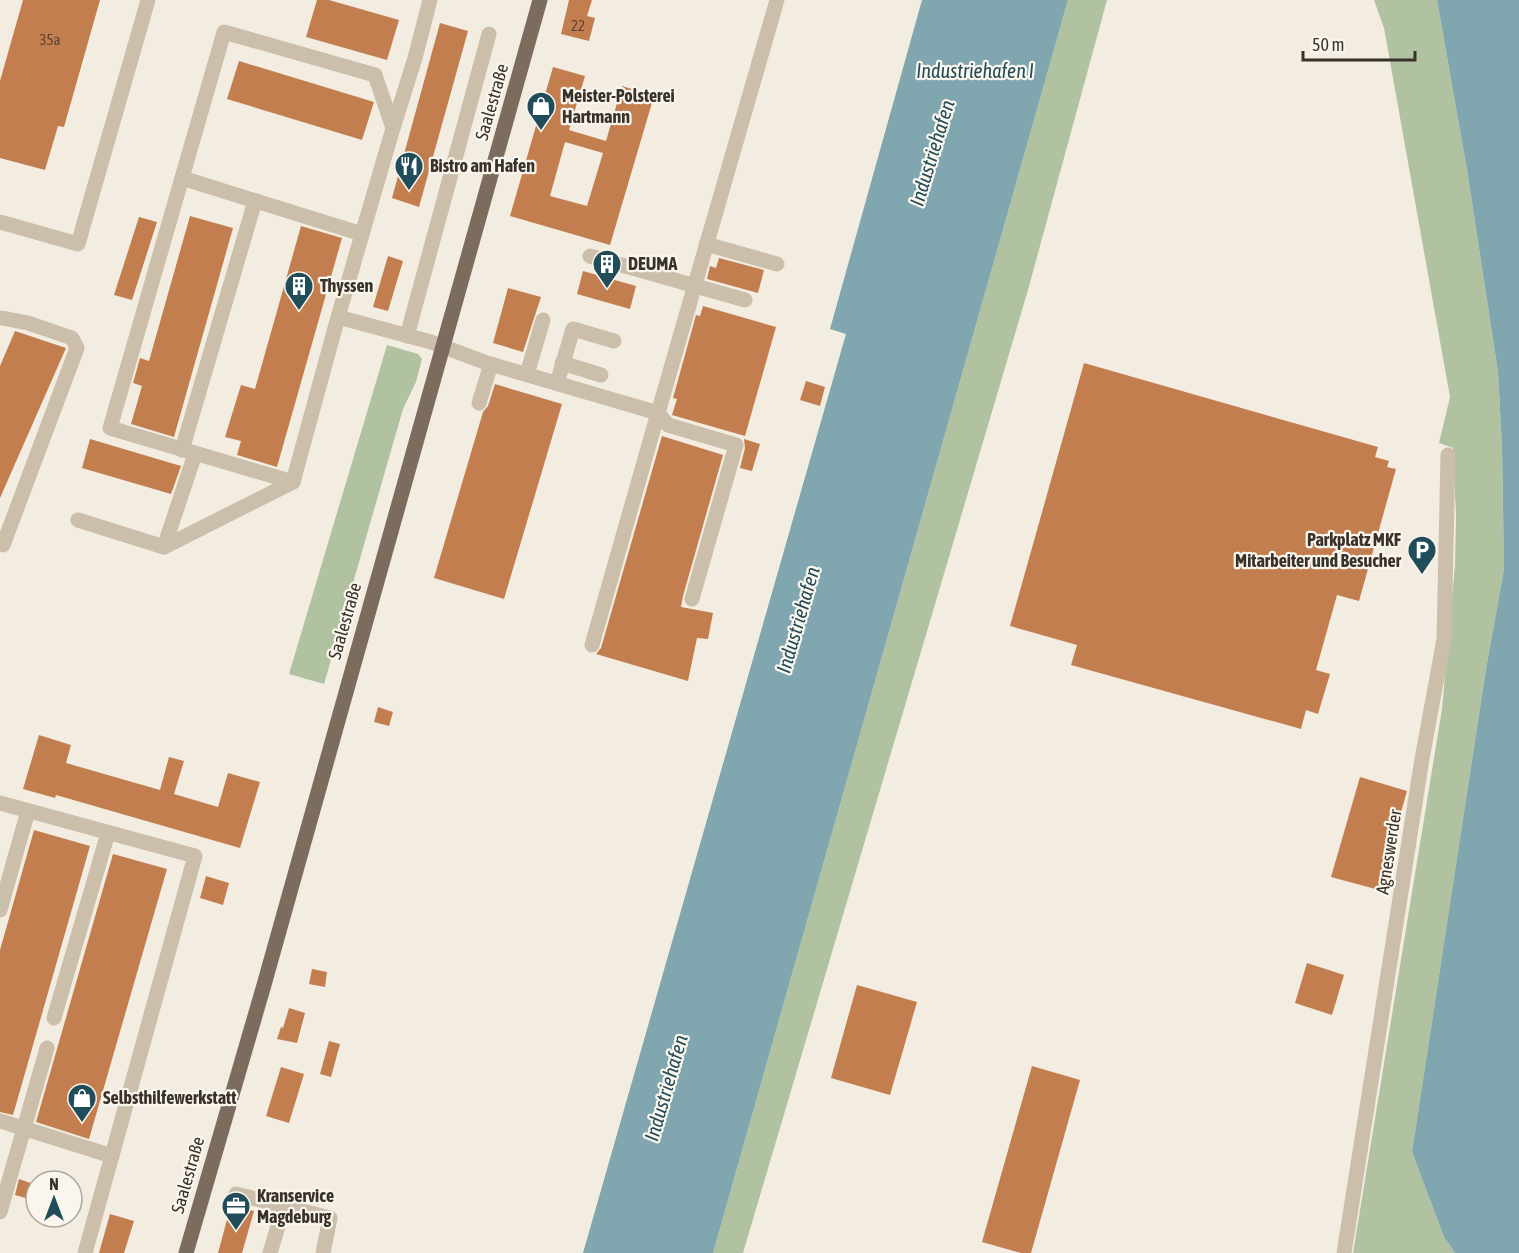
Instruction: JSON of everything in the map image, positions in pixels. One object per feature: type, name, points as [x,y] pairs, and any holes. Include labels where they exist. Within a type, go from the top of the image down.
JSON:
[{"type":"main road","name":"Saalestraße","points":[[186,1253],[264,985],[540,0]]},
{"type":"lane","points":[[0,222],[78,244],[148,0]]},
{"type":"lane","points":[[78,520],[164,547],[293,482],[338,317],[430,0]]},
{"type":"lane","points":[[591,645],[777,0]]},
{"type":"lane","points":[[293,482],[110,428],[224,32],[375,75],[393,128]]},
{"type":"lane","points":[[407,336],[489,34]]},
{"type":"lane","points":[[182,178],[362,234]]},
{"type":"lane","points":[[164,547],[255,201]]},
{"type":"lane","points":[[706,244],[777,264]]},
{"type":"lane","points":[[590,256],[745,300]]},
{"type":"lane","points":[[338,317],[443,346],[490,364],[658,413],[668,425],[736,445],[692,598]]},
{"type":"lane","points":[[0,319],[28,323],[72,338],[77,348],[3,545],[0,544]]},
{"type":"lane","points":[[527,374],[543,320]]},
{"type":"lane","points":[[556,383],[573,329],[614,341]]},
{"type":"lane","points":[[562,363],[601,375]]},
{"type":"lane","points":[[479,404],[490,364]]},
{"type":"lane","name":"Agneswerder","points":[[1344,1253],[1422,759],[1444,639],[1448,455]]},
{"type":"lane","points":[[0,804],[195,856],[85,1253]]},
{"type":"lane","points":[[0,909],[28,811]]},
{"type":"lane","points":[[54,1018],[108,833]]},
{"type":"lane","points":[[0,1212],[47,1048]]},
{"type":"lane","points":[[0,1121],[112,1156]]},
{"type":"lane","points":[[236,1194],[330,1218],[323,1253]]},
{"type":"lane","points":[[270,1253],[284,1206]]},
{"type":"green space","points":[[1068,0],[1107,0],[1028,290],[743,1253],[713,1253]]},
{"type":"green space","points":[[1374,0],[1437,0],[1467,170],[1498,372],[1504,569],[1486,669],[1412,1152],[1444,1237],[1455,1253],[1353,1253],[1442,709],[1455,565],[1456,516],[1453,448],[1439,443],[1450,397],[1384,28]]},
{"type":"green space","points":[[387,345],[418,354],[422,359],[416,382],[403,409],[324,684],[289,674]]},
{"type":"water","name":"Industriehafen I","points":[[922,0],[1068,0],[713,1253],[583,1253],[846,334],[830,329]]},
{"type":"water","points":[[1437,0],[1519,0],[1519,1253],[1455,1253],[1444,1237],[1412,1152],[1486,669],[1504,569],[1498,372],[1467,170]]},
{"type":"building","points":[[23,0],[100,0],[64,127],[58,126],[45,170],[0,158],[0,81]]},
{"type":"building","points":[[317,0],[329,0],[399,20],[387,60],[306,37]]},
{"type":"building","points":[[569,0],[592,0],[587,16],[595,18],[589,41],[561,34]]},
{"type":"building","points":[[440,23],[468,31],[419,207],[392,198]]},
{"type":"building","points":[[239,61],[374,102],[362,140],[227,99]]},
{"type":"building","points":[[553,67],[585,76],[569,130],[606,141],[622,86],[654,96],[610,245],[510,216]],"holes":[[[565,142],[603,153],[587,206],[550,196]]]},
{"type":"building","points":[[190,216],[233,228],[174,437],[131,424],[142,386],[133,383],[140,358],[149,361]]},
{"type":"building","points":[[139,217],[157,222],[132,300],[114,295]]},
{"type":"building","name":"Thyssen","points":[[301,226],[342,238],[277,467],[237,455],[241,441],[225,437],[241,385],[255,389]]},
{"type":"building","points":[[388,256],[403,261],[388,311],[373,307]]},
{"type":"building","points":[[719,258],[764,270],[758,293],[707,279],[710,266],[716,268]]},
{"type":"building","name":"DEUMA","points":[[583,271],[636,286],[630,309],[577,294]]},
{"type":"building","points":[[508,288],[541,297],[523,352],[493,343]]},
{"type":"building","points":[[703,306],[776,327],[745,436],[672,415],[677,399],[673,398],[696,315],[700,316]]},
{"type":"building","points":[[15,331],[66,348],[0,498],[0,366]]},
{"type":"building","points":[[1084,363],[1378,447],[1375,457],[1389,461],[1387,467],[1396,469],[1359,601],[1337,595],[1316,670],[1330,674],[1318,714],[1306,710],[1301,729],[1071,665],[1077,645],[1010,626]]},
{"type":"building","points":[[806,381],[825,387],[820,406],[800,400]]},
{"type":"building","points":[[495,384],[562,404],[504,599],[434,578],[483,412],[488,406]]},
{"type":"building","points":[[662,436],[723,455],[681,607],[713,613],[708,639],[697,638],[688,681],[596,654],[601,648]]},
{"type":"building","points":[[90,439],[181,466],[171,494],[82,468]]},
{"type":"building","points":[[744,439],[760,444],[752,471],[740,468],[745,448]]},
{"type":"building","points":[[378,707],[393,712],[389,726],[374,722]]},
{"type":"building","points":[[39,735],[71,745],[66,763],[160,790],[169,757],[184,761],[174,794],[218,807],[228,773],[260,782],[240,848],[56,795],[55,798],[23,789]]},
{"type":"building","points":[[1360,777],[1407,791],[1379,890],[1331,877]]},
{"type":"building","points":[[34,830],[90,846],[13,1115],[0,1112],[0,950]]},
{"type":"building","points":[[113,854],[167,869],[89,1139],[36,1122]]},
{"type":"building","points":[[206,876],[229,883],[223,905],[200,898]]},
{"type":"building","points":[[1307,963],[1344,975],[1332,1015],[1295,1003]]},
{"type":"building","points":[[312,969],[327,972],[325,987],[309,984]]},
{"type":"building","points":[[857,985],[917,1002],[890,1095],[831,1078]]},
{"type":"building","points":[[289,1008],[305,1013],[297,1043],[277,1039]]},
{"type":"building","points":[[329,1041],[340,1044],[331,1077],[320,1074]]},
{"type":"building","points":[[1032,1066],[1080,1080],[1031,1253],[1021,1253],[982,1242]]},
{"type":"building","points":[[281,1067],[304,1074],[289,1123],[266,1116]]},
{"type":"building","points":[[19,1179],[24,1181],[24,1198],[15,1195]]},
{"type":"building","name":"Kranservice Magdeburg","points":[[231,1205],[254,1211],[242,1253],[218,1253]]},
{"type":"building","points":[[110,1214],[134,1221],[124,1253],[99,1253]]},
{"type":"place","name":"Meister-Polsterei Hartmann","points":[[541,132]]},
{"type":"place","name":"Bistro am Hafen","points":[[409,192]]},
{"type":"place","name":"DEUMA","points":[[607,290]]},
{"type":"place","name":"Thyssen","points":[[299,312]]},
{"type":"place","name":"Parkplatz MKF Mitarbeiter und Besucher","points":[[1422,576]]},
{"type":"place","name":"Selbsthilfewerkstatt","points":[[82,1124]]},
{"type":"place","name":"Kranservice Magdeburg","points":[[236,1232]]},
{"type":"water label","name":"Industriehafen","points":[[932,153]]},
{"type":"water label","name":"Industriehafen","points":[[798,620]]},
{"type":"water label","name":"Industriehafen","points":[[666,1088]]}]
